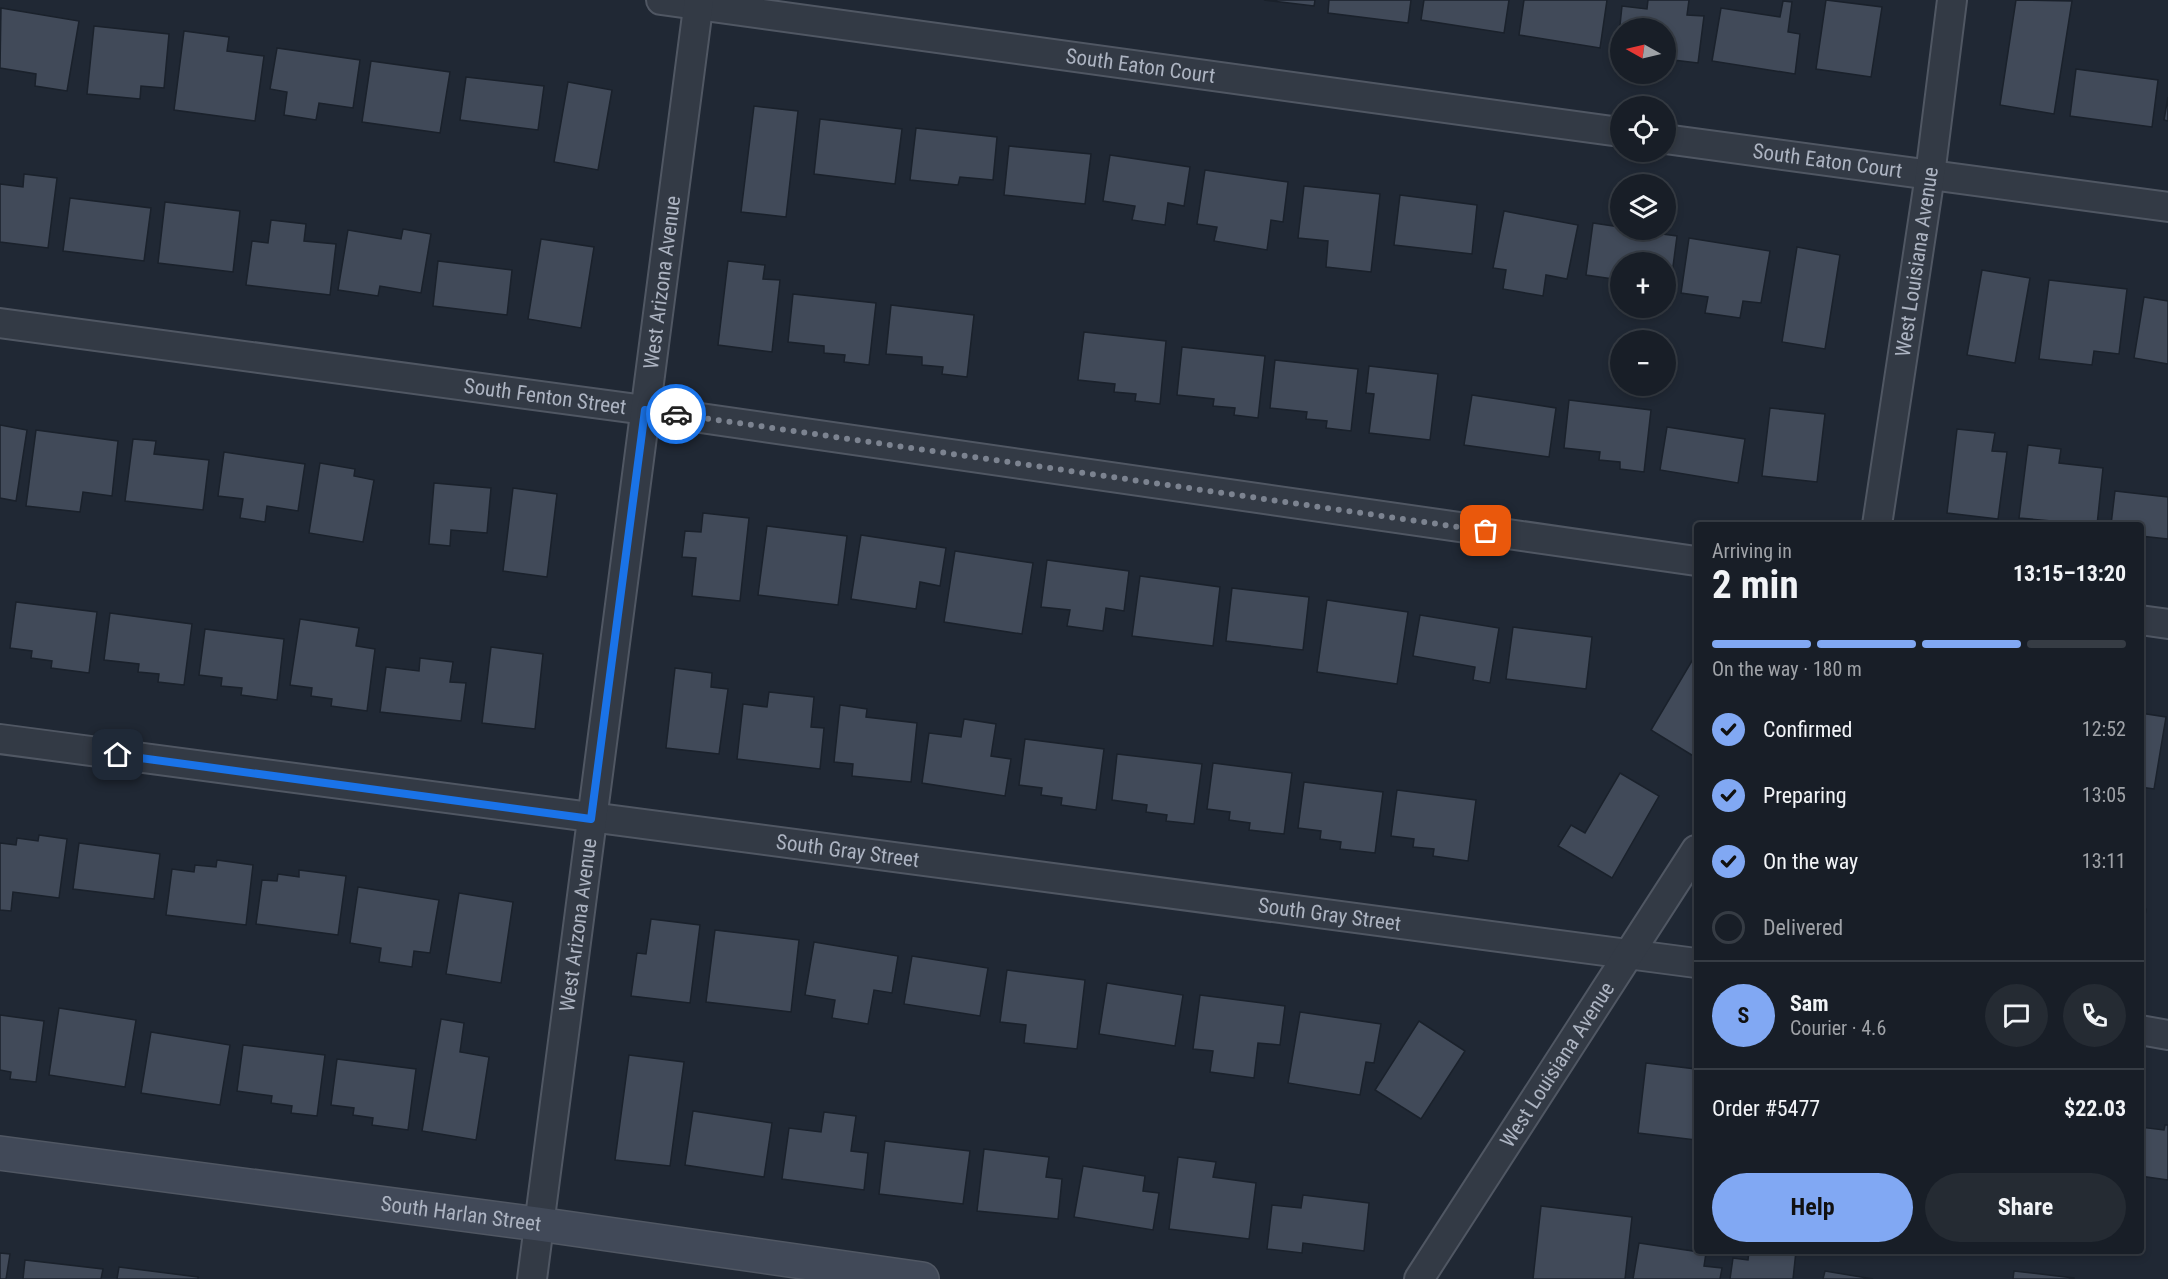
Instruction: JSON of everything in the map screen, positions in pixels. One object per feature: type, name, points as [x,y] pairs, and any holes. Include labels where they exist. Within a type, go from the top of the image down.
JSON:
[{"type":"street","name":"South Eaton Court","points":[[661,0],[698,3],[1610,131]]},
{"type":"street","name":"West Louisiana Avenue","points":[[1877,522],[1930,175],[1952,0]]},
{"type":"street","name":"West Arizona Avenue","points":[[532,1279],[698,3]]},
{"type":"street","name":"South Eaton Court","points":[[1676,140],[2168,207]]},
{"type":"street","name":"South Fenton Street","points":[[0,323],[645,410],[1694,561]]},
{"type":"street","points":[[2144,621],[2168,624]]},
{"type":"street","name":"South Gray Street","points":[[0,739],[591,819],[1694,963]]},
{"type":"street","name":"West Louisiana Avenue","points":[[1419,1279],[1694,853]]},
{"type":"street","points":[[2144,1031],[2168,1035]]},
{"type":"street","name":"South Harlan Street","points":[[0,1153],[538,1224],[922,1279]]},
{"type":"building","points":[[1264,0],[1315,0],[1314,6]]},
{"type":"building","points":[[1329,0],[1411,0],[1408,23],[1328,13]]},
{"type":"building","points":[[1424,0],[1509,0],[1504,33],[1421,20]]},
{"type":"building","points":[[1524,0],[1607,0],[1600,48],[1519,35]]},
{"type":"building","points":[[1648,0],[1689,0],[1687,15],[1704,16],[1698,63],[1676,60],[1676,18],[1621,18],[1622,6],[1647,9]]},
{"type":"building","points":[[1826,0],[1882,7],[1871,77],[1816,69]]},
{"type":"building","points":[[2016,0],[2072,1],[2054,114],[2000,105]]},
{"type":"building","points":[[1783,1],[1792,2],[1788,32],[1800,34],[1795,74],[1712,61],[1721,8],[1780,17]]},
{"type":"building","points":[[1,8],[79,21],[67,91],[35,86],[36,74],[0,68]]},
{"type":"building","points":[[94,26],[169,34],[164,88],[141,86],[140,99],[87,94]]},
{"type":"building","points":[[184,31],[229,37],[227,51],[264,56],[255,121],[174,110]]},
{"type":"building","points":[[277,48],[360,60],[353,108],[319,103],[316,120],[284,115],[287,92],[270,89]]},
{"type":"building","points":[[371,61],[450,72],[440,133],[362,122]]},
{"type":"building","points":[[2076,69],[2158,80],[2152,127],[2070,116]]},
{"type":"building","points":[[466,77],[544,86],[538,130],[460,120]]},
{"type":"building","points":[[568,82],[612,90],[598,170],[554,162]]},
{"type":"building","points":[[2168,97],[2168,121],[2164,120]]},
{"type":"building","points":[[754,106],[798,111],[786,217],[741,212]]},
{"type":"building","points":[[820,119],[902,129],[895,184],[814,174]]},
{"type":"building","points":[[916,128],[997,137],[993,180],[960,177],[958,185],[910,180]]},
{"type":"building","points":[[1009,146],[1091,154],[1085,204],[1004,195]]},
{"type":"building","points":[[1110,155],[1190,167],[1184,206],[1168,203],[1165,225],[1132,220],[1135,206],[1103,201]]},
{"type":"building","points":[[1205,170],[1288,182],[1283,222],[1271,220],[1267,250],[1214,241],[1217,227],[1197,224]]},
{"type":"building","points":[[24,174],[57,178],[48,248],[0,242],[0,184],[23,187]]},
{"type":"building","points":[[1304,186],[1380,194],[1371,272],[1326,267],[1328,241],[1298,238]]},
{"type":"building","points":[[1400,195],[1477,205],[1472,254],[1394,245]]},
{"type":"building","points":[[70,198],[151,208],[144,261],[63,251]]},
{"type":"building","points":[[165,202],[240,211],[233,272],[158,263]]},
{"type":"building","points":[[1504,211],[1578,225],[1567,279],[1546,275],[1543,296],[1503,289],[1506,270],[1493,268]]},
{"type":"building","points":[[271,220],[306,224],[304,241],[336,244],[330,295],[246,285],[252,241],[268,243]]},
{"type":"building","points":[[1593,223],[1610,226],[1610,240],[1676,240],[1677,236],[1675,252],[1610,252],[1610,279],[1586,275]]},
{"type":"building","points":[[403,229],[431,234],[421,293],[380,286],[378,296],[338,290],[348,230],[401,239]]},
{"type":"building","points":[[1689,238],[1770,251],[1761,303],[1743,301],[1740,318],[1705,313],[1708,297],[1681,293]]},
{"type":"building","points":[[541,239],[594,247],[581,328],[528,319]]},
{"type":"building","points":[[1797,247],[1840,255],[1825,349],[1782,342]]},
{"type":"building","points":[[438,261],[512,270],[507,315],[433,306]]},
{"type":"building","points":[[728,261],[765,265],[763,279],[780,280],[772,352],[718,345]]},
{"type":"building","points":[[1982,270],[2030,278],[2015,363],[1967,355]]},
{"type":"building","points":[[2049,280],[2127,289],[2119,354],[2094,351],[2092,365],[2039,359]]},
{"type":"building","points":[[793,294],[876,303],[869,365],[844,362],[845,355],[824,353],[824,346],[788,342]]},
{"type":"building","points":[[2144,297],[2168,301],[2168,364],[2134,358]]},
{"type":"building","points":[[891,305],[974,315],[967,377],[942,374],[943,367],[922,365],[922,357],[886,354]]},
{"type":"building","points":[[1084,332],[1166,341],[1160,404],[1135,401],[1136,394],[1114,392],[1115,384],[1078,380]]},
{"type":"building","points":[[1182,347],[1265,356],[1258,418],[1234,415],[1235,408],[1213,406],[1214,399],[1177,395]]},
{"type":"building","points":[[1275,360],[1358,369],[1351,431],[1326,428],[1327,421],[1306,419],[1307,412],[1270,408]]},
{"type":"building","points":[[1369,366],[1438,374],[1430,440],[1369,433],[1374,394],[1366,393]]},
{"type":"building","points":[[1472,395],[1556,408],[1549,457],[1464,445]]},
{"type":"building","points":[[1569,400],[1651,410],[1644,472],[1620,469],[1620,462],[1599,460],[1600,452],[1564,448]]},
{"type":"building","points":[[1770,408],[1825,414],[1817,482],[1762,476]]},
{"type":"building","points":[[0,425],[27,430],[16,501],[0,498]]},
{"type":"building","points":[[1667,427],[1745,439],[1738,483],[1660,470]]},
{"type":"building","points":[[1957,429],[1995,433],[1992,451],[2007,452],[1998,519],[1947,513]]},
{"type":"building","points":[[36,430],[118,441],[112,496],[83,492],[80,512],[26,506]]},
{"type":"building","points":[[133,439],[156,441],[154,454],[209,460],[203,510],[125,501]]},
{"type":"building","points":[[2028,445],[2061,449],[2059,463],[2103,468],[2097,522],[2019,518]]},
{"type":"building","points":[[224,452],[305,464],[298,511],[267,506],[265,522],[240,518],[243,499],[218,496]]},
{"type":"building","points":[[320,463],[355,469],[354,476],[374,480],[363,542],[309,533]]},
{"type":"building","points":[[434,483],[491,488],[487,533],[451,530],[450,546],[429,544]]},
{"type":"building","points":[[513,488],[557,494],[547,577],[503,571]]},
{"type":"building","points":[[2115,491],[2168,497],[2168,539],[2144,536],[2144,522],[2111,522]]},
{"type":"building","points":[[703,513],[749,518],[740,601],[692,596],[696,558],[682,557],[685,531],[701,532]]},
{"type":"building","points":[[767,526],[847,536],[838,605],[758,595]]},
{"type":"building","points":[[861,535],[946,548],[940,586],[920,582],[916,609],[851,599]]},
{"type":"building","points":[[955,551],[1033,563],[1022,634],[944,622]]},
{"type":"building","points":[[1047,560],[1129,571],[1124,611],[1106,608],[1103,631],[1067,626],[1070,610],[1041,607]]},
{"type":"building","points":[[1140,576],[1220,587],[1213,646],[1132,636]]},
{"type":"building","points":[[1232,588],[1309,597],[1303,650],[1226,641]]},
{"type":"building","points":[[1327,600],[1408,612],[1397,684],[1317,672]]},
{"type":"building","points":[[16,602],[97,612],[89,673],[51,668],[52,661],[31,658],[32,651],[10,648]]},
{"type":"building","points":[[110,613],[192,624],[184,685],[158,682],[159,674],[138,672],[139,664],[104,660]]},
{"type":"building","points":[[1420,615],[1499,628],[1490,683],[1473,680],[1475,667],[1413,656]]},
{"type":"building","points":[[300,619],[359,628],[356,646],[375,649],[367,711],[331,706],[332,699],[311,696],[312,688],[290,685]]},
{"type":"building","points":[[1513,627],[1592,637],[1586,689],[1506,679]]},
{"type":"building","points":[[205,629],[284,639],[277,700],[241,695],[242,688],[221,686],[222,678],[199,675]]},
{"type":"building","points":[[491,647],[543,654],[535,729],[482,723]]},
{"type":"building","points":[[1694,657],[1694,756],[1651,730]]},
{"type":"building","points":[[420,658],[453,662],[450,682],[466,683],[461,721],[380,712],[386,667],[419,671]]},
{"type":"building","points":[[675,668],[712,673],[711,687],[728,689],[719,754],[666,748]]},
{"type":"building","points":[[769,692],[814,697],[811,727],[824,728],[820,769],[737,759],[743,704],[767,707]]},
{"type":"building","points":[[840,705],[867,709],[866,717],[917,723],[911,782],[852,776],[853,764],[834,762]]},
{"type":"building","points":[[2144,714],[2166,717],[2154,789],[2144,788]]},
{"type":"building","points":[[964,719],[996,724],[991,756],[1011,759],[1005,796],[922,783],[929,733],[961,737]]},
{"type":"building","points":[[1025,739],[1104,749],[1096,810],[1061,805],[1062,798],[1041,795],[1042,788],[1019,785]]},
{"type":"building","points":[[1117,754],[1202,764],[1194,824],[1166,821],[1167,815],[1146,812],[1147,805],[1112,800]]},
{"type":"building","points":[[1213,763],[1292,773],[1284,834],[1249,830],[1250,823],[1229,820],[1230,812],[1207,809]]},
{"type":"building","points":[[1620,773],[1659,796],[1612,878],[1558,846],[1571,825],[1585,833]]},
{"type":"building","points":[[1304,782],[1383,792],[1375,853],[1340,849],[1341,842],[1320,839],[1321,831],[1298,828]]},
{"type":"building","points":[[1397,790],[1476,800],[1468,861],[1433,856],[1434,849],[1413,847],[1414,839],[1391,836]]},
{"type":"building","points":[[39,835],[67,839],[59,898],[13,892],[11,911],[0,910],[0,843],[16,845],[17,838],[38,841]]},
{"type":"building","points":[[79,843],[160,854],[154,899],[73,889]]},
{"type":"building","points":[[217,860],[253,865],[246,925],[166,915],[172,869],[194,872],[195,865],[216,867]]},
{"type":"building","points":[[299,870],[346,876],[338,935],[256,924],[262,880],[277,881],[278,874],[299,877]]},
{"type":"building","points":[[358,887],[439,900],[430,953],[414,951],[412,967],[379,962],[381,948],[350,943]]},
{"type":"building","points":[[459,893],[513,902],[501,983],[446,974]]},
{"type":"building","points":[[651,919],[700,925],[690,1003],[631,996],[637,953],[646,954]]},
{"type":"building","points":[[715,930],[799,940],[791,1012],[706,1002]]},
{"type":"building","points":[[814,942],[898,956],[892,993],[874,990],[868,1024],[832,1018],[835,1000],[805,995]]},
{"type":"building","points":[[912,956],[988,968],[980,1016],[904,1004]]},
{"type":"building","points":[[1007,970],[1085,980],[1077,1049],[1024,1043],[1026,1025],[1000,1022]]},
{"type":"building","points":[[1107,983],[1183,995],[1175,1046],[1099,1034]]},
{"type":"building","points":[[1200,995],[1285,1006],[1280,1045],[1258,1043],[1254,1078],[1210,1072],[1213,1051],[1193,1049]]},
{"type":"building","points":[[59,1008],[136,1020],[125,1087],[49,1075]]},
{"type":"building","points":[[1300,1012],[1381,1024],[1374,1063],[1366,1062],[1360,1095],[1288,1083]]},
{"type":"building","points":[[0,1015],[44,1021],[36,1082],[10,1079],[11,1072],[0,1070]]},
{"type":"building","points":[[441,1019],[464,1023],[460,1052],[489,1057],[476,1140],[422,1131]]},
{"type":"building","points":[[1419,1021],[1465,1051],[1421,1119],[1375,1090]]},
{"type":"building","points":[[151,1032],[230,1045],[220,1105],[141,1093]]},
{"type":"building","points":[[243,1045],[325,1055],[317,1116],[291,1113],[292,1106],[271,1103],[272,1096],[237,1091]]},
{"type":"building","points":[[629,1055],[684,1062],[670,1166],[615,1160]]},
{"type":"building","points":[[337,1059],[416,1069],[408,1130],[372,1125],[373,1118],[353,1115],[354,1108],[331,1105]]},
{"type":"building","points":[[1646,1063],[1694,1069],[1694,1140],[1638,1133]]},
{"type":"building","points":[[693,1111],[772,1123],[764,1177],[685,1165]]},
{"type":"building","points":[[824,1112],[856,1116],[851,1151],[868,1153],[864,1190],[782,1179],[789,1128],[821,1132]]},
{"type":"building","points":[[2165,1125],[2168,1125],[2168,1180],[2144,1177],[2144,1128],[2164,1130]]},
{"type":"building","points":[[885,1141],[970,1151],[963,1204],[879,1194]]},
{"type":"building","points":[[984,1149],[1049,1157],[1046,1177],[1062,1179],[1058,1219],[977,1211]]},
{"type":"building","points":[[1178,1157],[1216,1162],[1213,1177],[1256,1183],[1249,1239],[1169,1229]]},
{"type":"building","points":[[1083,1166],[1145,1176],[1143,1191],[1159,1193],[1153,1230],[1074,1217]]},
{"type":"building","points":[[1303,1195],[1369,1203],[1364,1251],[1303,1243],[1302,1253],[1267,1249],[1272,1205],[1301,1208]]},
{"type":"building","points":[[1541,1206],[1632,1217],[1625,1279],[1533,1279]]},
{"type":"building","points":[[1639,1243],[1694,1251],[1694,1254],[1706,1254],[1704,1266],[1722,1268],[1720,1279],[1633,1279]]},
{"type":"building","points":[[0,1253],[10,1254],[6,1279],[0,1279]]},
{"type":"building","points":[[1749,1254],[1796,1254],[1793,1279],[1730,1279],[1733,1258],[1748,1260]]},
{"type":"building","points":[[25,1260],[103,1269],[101,1279],[23,1279]]},
{"type":"building","points":[[119,1267],[198,1277],[198,1279],[117,1279]]},
{"type":"building","points":[[1825,1271],[1873,1279],[1823,1279]]},
{"type":"building","points":[[2014,1271],[2074,1278],[2074,1279],[2013,1279]]},
{"type":"way so far","points":[[676,414],[1486,531]]},
{"type":"route","points":[[118,755],[591,819],[645,410],[676,414]]}]
